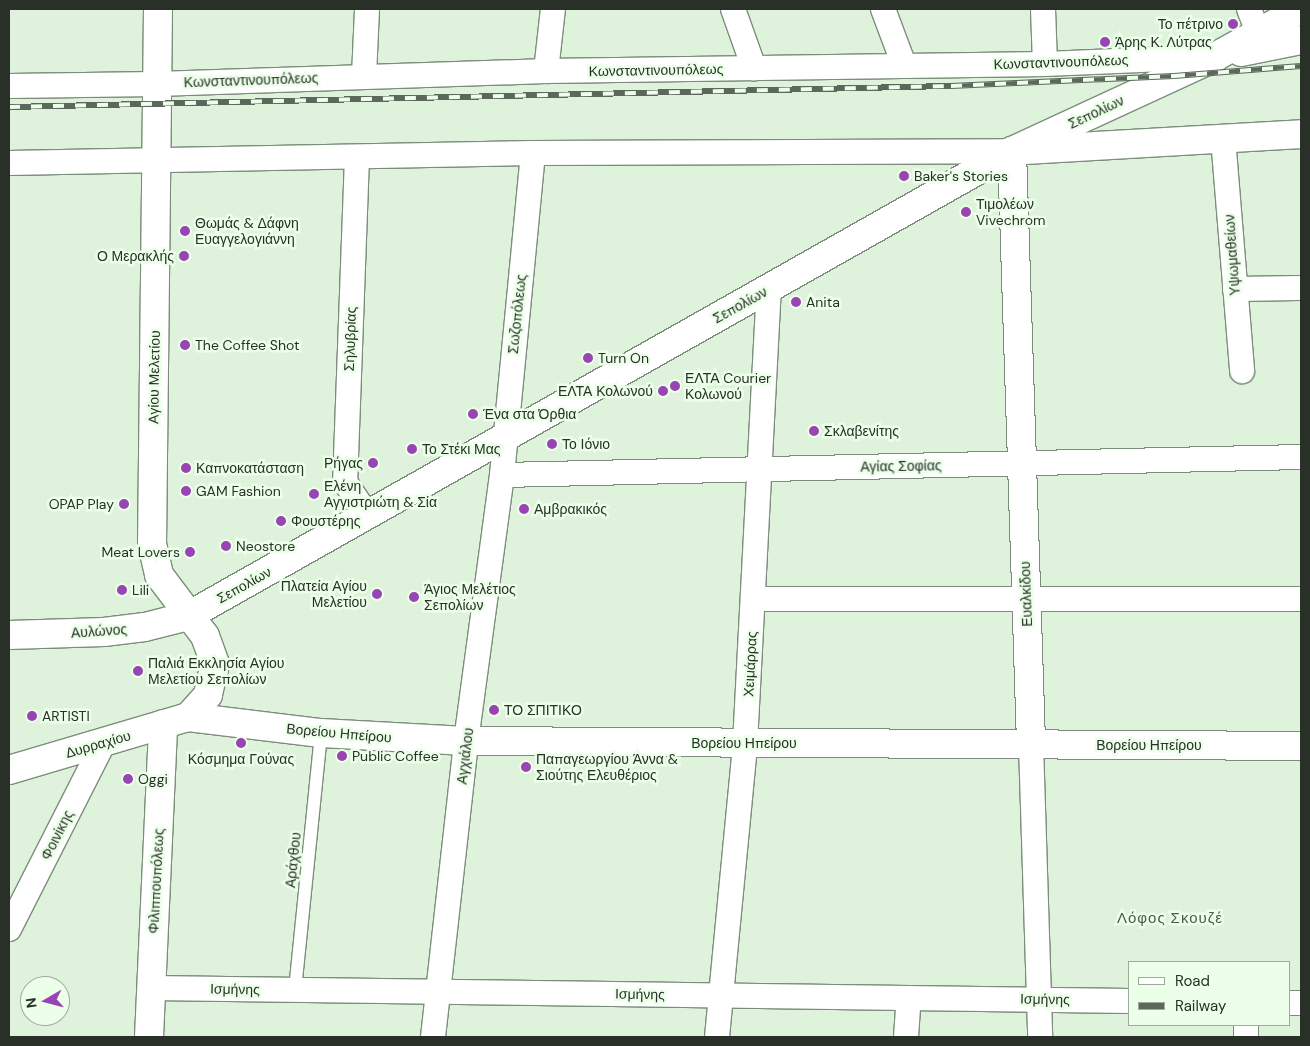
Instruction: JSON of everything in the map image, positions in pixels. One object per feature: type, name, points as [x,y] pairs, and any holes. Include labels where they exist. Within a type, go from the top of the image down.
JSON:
[{"type":"street","name":"Αγίου Μελετίου","points":[[158,9],[152,544],[159,575],[210,644],[215,664],[208,695],[176,721]]},
{"type":"street","points":[[364,76],[367,9]]},
{"type":"street","points":[[546,71],[553,9]]},
{"type":"street","points":[[733,9],[754,68]]},
{"type":"street","points":[[883,9],[904,65]]},
{"type":"street","points":[[1043,9],[1045,64]]},
{"type":"street","name":"Σεπολίων","points":[[188,616],[1012,151],[1215,57],[1253,21],[1301,9]]},
{"type":"street","name":"Κωνσταντινουπόλεως","points":[[9,86],[157,84],[546,71],[1045,64],[1215,57],[1301,40]]},
{"type":"street","points":[[9,163],[156,158],[357,157],[534,153],[1012,151],[1301,134]]},
{"type":"street","name":"Υψωμαθείων","points":[[1223,138],[1242,371]]},
{"type":"street","name":"Ευαλκίδου","points":[[1012,151],[1040,1037]]},
{"type":"street","name":"Σωζοπόλεως","points":[[502,475],[504,438],[534,153]]},
{"type":"street","name":"Σηλυβρίας","points":[[357,157],[345,482],[366,515]]},
{"type":"street","points":[[1235,289],[1301,288]]},
{"type":"street","name":"Χειμάρρας","points":[[717,1037],[746,744],[769,289]]},
{"type":"street","name":"Αγίας Σοφίας","points":[[502,475],[1301,457]]},
{"type":"street","name":"Αγχιάλου","points":[[434,1037],[466,741],[502,475]]},
{"type":"street","points":[[754,599],[1301,599]]},
{"type":"street","name":"Αυλώνος","points":[[9,635],[104,632],[145,627],[188,616]]},
{"type":"street","name":"Βορείου Ηπείρου","points":[[176,721],[321,733],[466,741],[1301,746]]},
{"type":"street","name":"Δυρραχίου","points":[[9,770],[176,721]]},
{"type":"street","name":"Φιλιππουπόλεως","points":[[149,1037],[151,988],[176,721]]},
{"type":"street","name":"Φοινίκης","points":[[9,929],[104,742]]},
{"type":"street","name":"Ισμήνης","points":[[151,988],[1128,1000]]},
{"type":"street","points":[[906,1037],[909,998]]},
{"type":"lane","name":"Αράχθου","points":[[296,990],[321,733]]},
{"type":"railway","points":[[9,107],[951,86],[1174,76],[1301,66]]},
{"type":"place","name":"Το πέτρινο","points":[[1233,24]]},
{"type":"place","name":"Άρης Κ. Λύτρας","points":[[1105,42]]},
{"type":"place","name":"Baker's Stories","points":[[904,176]]},
{"type":"place","name":"Τιμολέων Vivechrom","points":[[966,212]]},
{"type":"place","name":"Θωμάς & Δάφνη Ευαγγελογιάννη","points":[[185,231]]},
{"type":"place","name":"Ο Μερακλής","points":[[184,256]]},
{"type":"place","name":"Anita","points":[[796,302]]},
{"type":"place","name":"The Coffee Shot","points":[[185,345]]},
{"type":"place","name":"Turn On","points":[[588,358]]},
{"type":"place","name":"ΕΛΤΑ Courier Κολωνού","points":[[675,386]]},
{"type":"place","name":"ΕΛΤΑ Κολωνού","points":[[663,391]]},
{"type":"place","name":"Ένα στα Όρθια","points":[[473,414]]},
{"type":"place","name":"Σκλαβενίτης","points":[[814,431]]},
{"type":"place","name":"Το Ιόνιο","points":[[552,444]]},
{"type":"place","name":"Το Στέκι Μας","points":[[412,449]]},
{"type":"place","name":"Ρήγας","points":[[373,463]]},
{"type":"place","name":"Καπνοκατάσταση","points":[[186,468]]},
{"type":"place","name":"GAM Fashion","points":[[186,491]]},
{"type":"place","name":"Ελένη Αγγιστριώτη & Σία","points":[[314,494]]},
{"type":"place","name":"OPAP Play","points":[[124,504]]},
{"type":"place","name":"Αμβρακικός","points":[[524,509]]},
{"type":"place","name":"Φουστέρης","points":[[281,521]]},
{"type":"place","name":"Neostore","points":[[226,546]]},
{"type":"place","name":"Meat Lovers","points":[[190,552]]},
{"type":"place","name":"Lili","points":[[122,590]]},
{"type":"place","name":"Πλατεία Αγίου Μελετίου","points":[[377,594]]},
{"type":"place","name":"Άγιος Μελέτιος Σεπολίων","points":[[414,597]]},
{"type":"place","name":"Παλιά Εκκλησία Αγίου Μελετίου Σεπολίων","points":[[138,671]]},
{"type":"place","name":"ΤΟ ΣΠΙΤΙΚΟ","points":[[494,710]]},
{"type":"place","name":"ARTISTI","points":[[32,716]]},
{"type":"place","name":"Κόσμημα Γούνας","points":[[241,743]]},
{"type":"place","name":"Public Coffee","points":[[342,756]]},
{"type":"place","name":"Παπαγεωργίου Άννα & Σιούτης Ελευθέριος","points":[[526,767]]},
{"type":"place","name":"Oggi","points":[[128,779]]},
{"type":"district","name":"Λόφος Σκουζέ","points":[[1170,919]]}]
